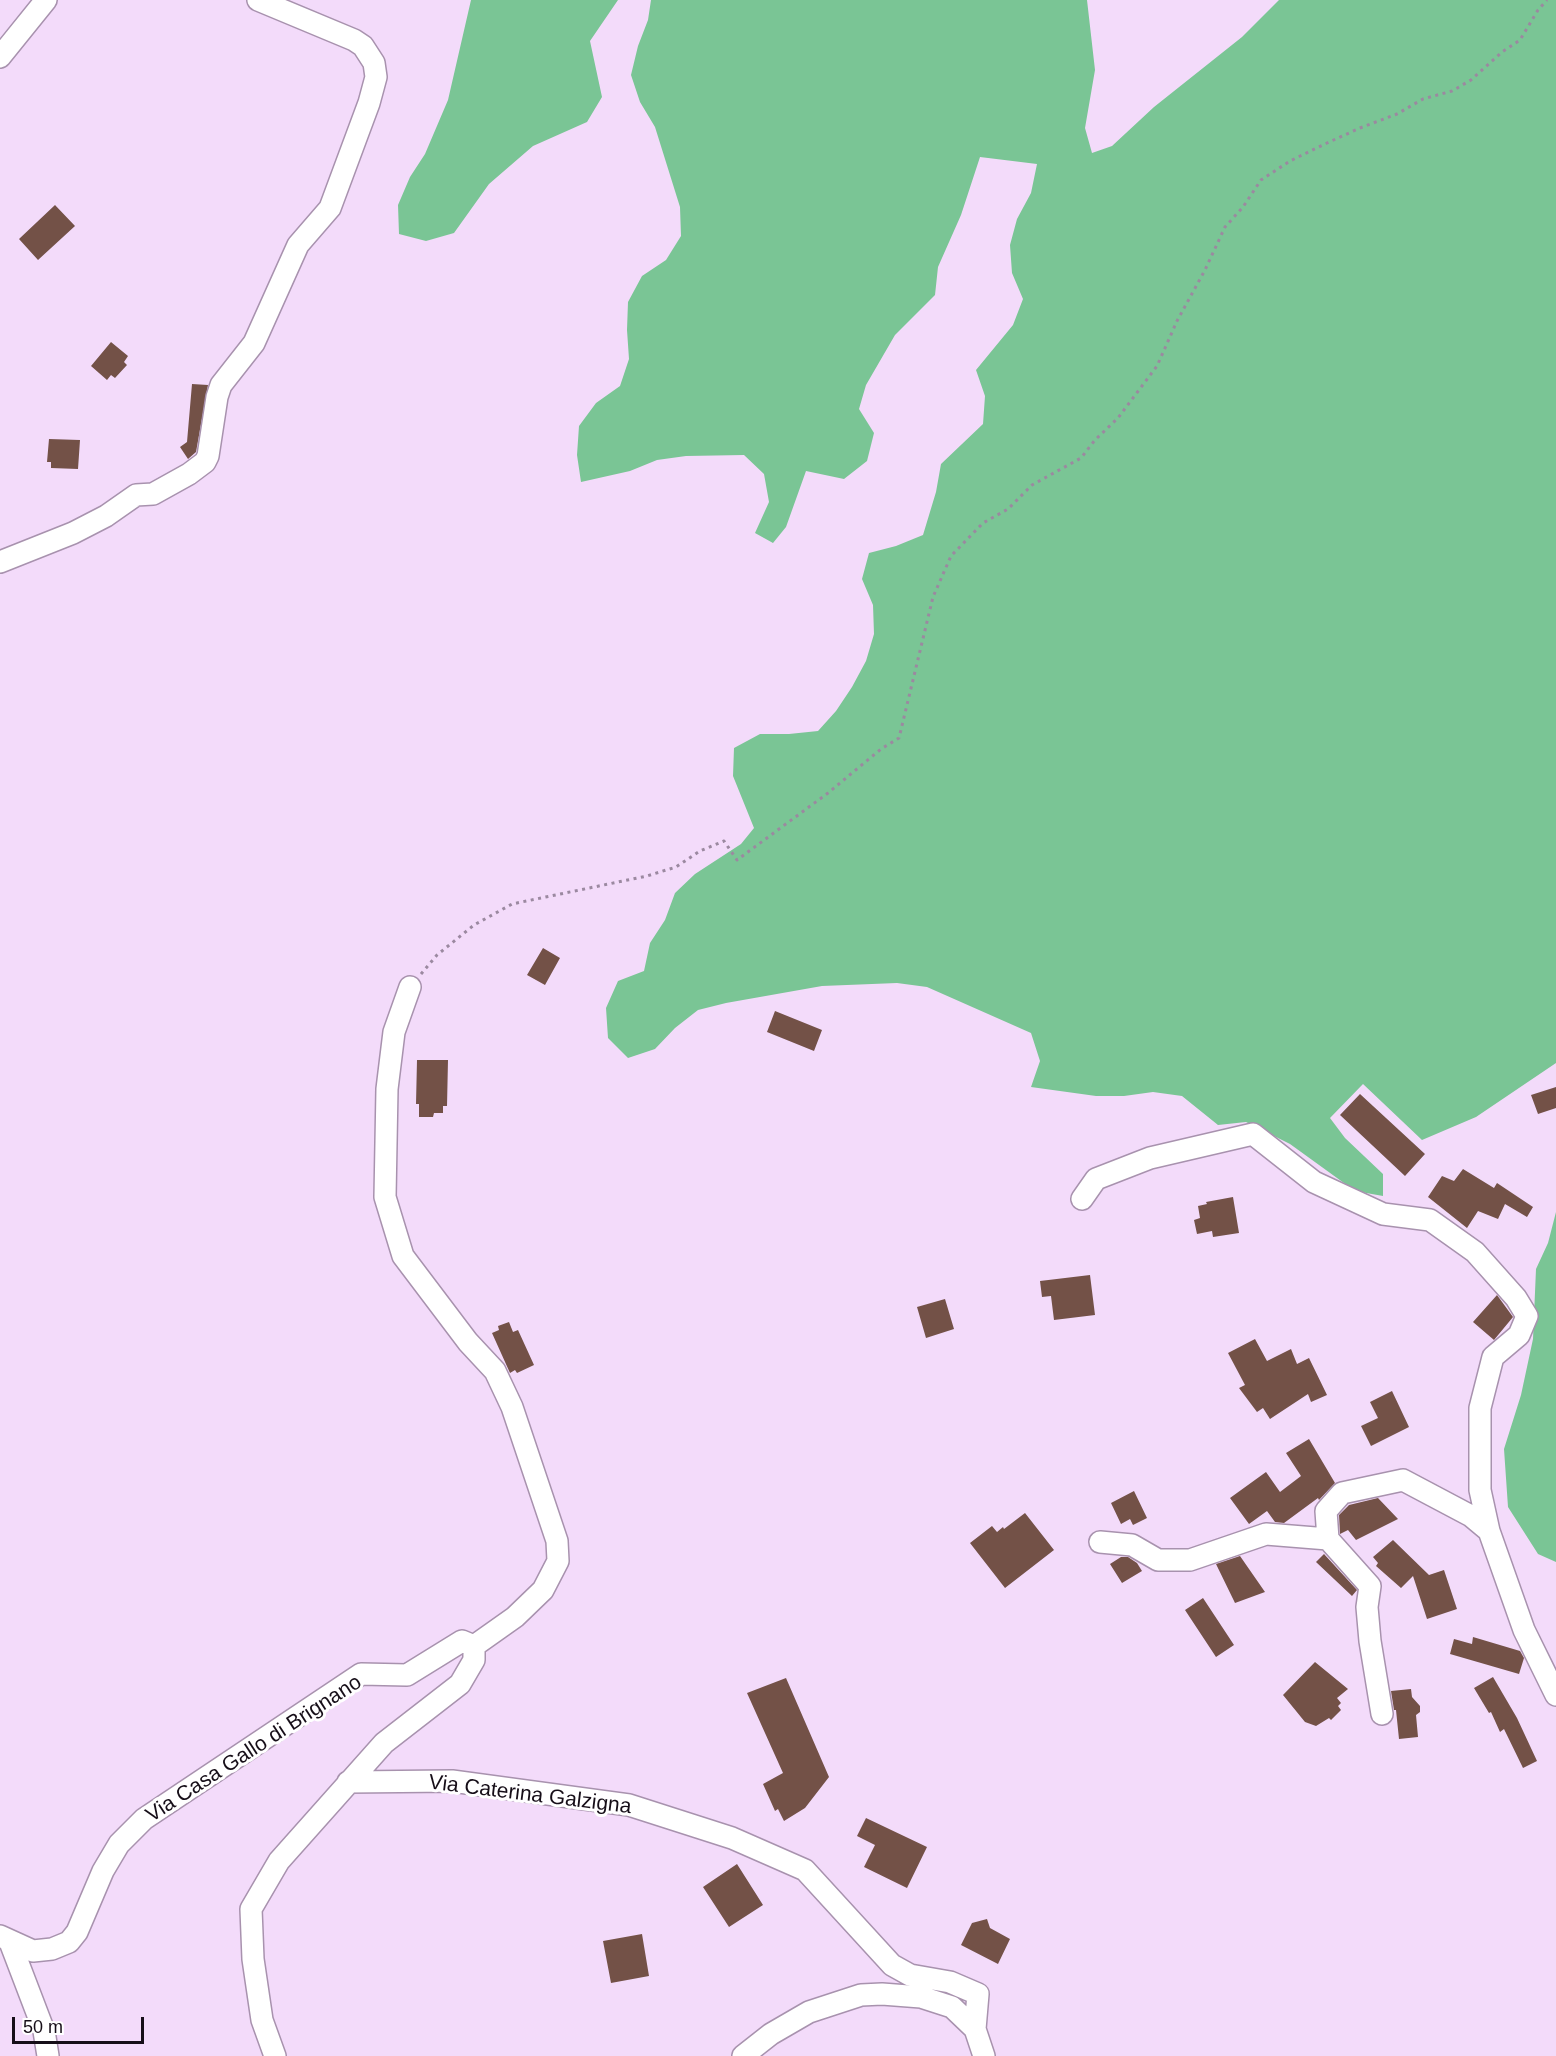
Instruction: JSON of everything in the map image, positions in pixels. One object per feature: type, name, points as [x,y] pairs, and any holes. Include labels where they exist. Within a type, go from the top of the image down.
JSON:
[{"type":"street","points":[[0,57],[46,0]]},
{"type":"street","points":[[0,562],[73,533],[106,516],[136,495],[153,494],[189,474],[205,462],[221,385],[254,343],[298,245],[330,208],[369,103],[376,77],[374,63],[363,46],[354,40],[258,0]]},
{"type":"street","name":"Via Casa Gallo di Brignano","points":[[5,1939],[33,1951],[52,1949],[69,1942],[77,1932],[103,1871],[119,1844],[144,1819],[361,1674],[406,1675],[462,1641],[474,1646],[515,1617],[543,1590],[558,1561],[557,1541],[512,1407],[495,1371],[468,1342],[403,1256],[385,1197],[387,1089],[394,1032],[410,987]]},
{"type":"street","points":[[1082,1199],[1096,1179],[1150,1158],[1253,1134],[1314,1182],[1383,1214],[1430,1220],[1475,1252],[1516,1298],[1527,1316],[1519,1335],[1493,1357],[1480,1408],[1480,1490],[1489,1531],[1524,1630],[1556,1695]]},
{"type":"street","points":[[1382,1714],[1369,1630],[1367,1606],[1370,1586],[1328,1539],[1326,1511],[1342,1493],[1403,1480],[1471,1516],[1489,1531]]},
{"type":"street","points":[[1100,1542],[1132,1545],[1158,1560],[1190,1560],[1266,1534],[1328,1539]]},
{"type":"street","points":[[275,2056],[262,2020],[253,1959],[251,1909],[279,1861],[384,1743],[460,1684],[474,1660],[474,1646]]},
{"type":"street","name":"Via Caterina Galzigna","points":[[348,1782],[452,1781],[629,1805],[732,1838],[805,1870],[892,1965],[910,1975],[950,1982],[978,1994],[975,2029],[984,2056]]},
{"type":"street","points":[[5,1939],[44,2031],[48,2056]]},
{"type":"street","name":"Via Caterina Galzigna","points":[[743,2056],[771,2034],[809,2012],[861,1995],[901,1994],[936,2000],[952,2007],[975,2029]]},
{"type":"path","points":[[410,987],[437,955],[474,925],[512,904],[647,876],[676,867],[700,851],[724,841],[737,860],[898,738],[933,597],[951,556],[983,523],[1008,509],[1032,485],[1081,458],[1095,440],[1118,418],[1157,366],[1177,321],[1225,227],[1243,207],[1261,180],[1290,161],[1327,143],[1397,114],[1423,99],[1452,91],[1471,80],[1502,52],[1520,40],[1538,10],[1547,0]]},
{"type":"green space","points":[[471,0],[618,0],[590,41],[602,97],[587,122],[533,146],[489,184],[454,233],[426,241],[399,234],[398,205],[410,177],[425,154],[448,100]]},
{"type":"green space","points":[[651,0],[1087,0],[1095,70],[1085,128],[1092,153],[1112,146],[1154,107],[1242,37],[1279,0],[1556,0],[1556,1063],[1476,1117],[1422,1140],[1363,1084],[1330,1118],[1345,1138],[1383,1174],[1383,1196],[1355,1191],[1290,1144],[1246,1122],[1218,1125],[1182,1096],[1153,1092],[1124,1096],[1096,1096],[1031,1087],[1040,1061],[1031,1033],[927,987],[897,983],[822,986],[726,1003],[698,1010],[675,1028],[655,1049],[628,1058],[608,1038],[606,1008],[618,981],[644,971],[650,943],[665,920],[675,893],[695,874],[741,844],[754,828],[733,776],[734,748],[760,734],[818,731],[836,711],[866,661],[874,634],[873,605],[862,579],[869,553],[896,546],[923,535],[936,492],[941,464],[983,424],[985,396],[976,370],[1013,325],[1023,299],[1012,273],[1010,245],[1017,219],[1031,193],[1037,164],[980,157],[961,215],[938,267],[935,295],[895,335],[866,385],[859,409],[874,433],[867,461],[844,479],[806,471],[786,527],[773,543],[755,533],[769,502],[764,474],[744,455],[686,456],[657,460],[630,471],[581,482],[577,455],[579,426],[596,403],[620,386],[629,359],[628,302],[642,276],[666,260],[681,236],[680,207],[655,127],[640,102],[631,75],[638,46],[648,20]]},
{"type":"green space","points":[[1556,1212],[1556,1562],[1538,1554],[1508,1507],[1504,1449],[1521,1395],[1533,1339],[1536,1269],[1548,1243]]},
{"type":"building","points":[[55,205],[75,226],[38,260],[19,239]]},
{"type":"building","points":[[111,342],[128,356],[124,362],[127,365],[115,378],[111,375],[107,380],[91,366]]},
{"type":"building","points":[[192,384],[208,385],[196,452],[188,459],[180,447],[187,442]]},
{"type":"building","points":[[49,439],[80,440],[78,469],[51,468],[51,462],[47,462]]},
{"type":"building","points":[[543,948],[560,958],[545,985],[527,975]]},
{"type":"building","points":[[775,1011],[822,1030],[814,1051],[767,1032]]},
{"type":"building","points":[[417,1060],[448,1060],[447,1106],[443,1106],[443,1113],[434,1113],[433,1117],[419,1117],[419,1104],[416,1104]]},
{"type":"building","points":[[1556,1087],[1556,1108],[1538,1114],[1531,1095]]},
{"type":"building","points":[[1360,1094],[1425,1154],[1405,1176],[1340,1115]]},
{"type":"building","points":[[1463,1169],[1494,1188],[1497,1183],[1533,1207],[1527,1217],[1505,1204],[1498,1219],[1478,1211],[1467,1228],[1428,1197],[1442,1176],[1454,1181]]},
{"type":"building","points":[[1233,1197],[1239,1233],[1213,1237],[1212,1231],[1197,1234],[1194,1220],[1200,1218],[1198,1206],[1207,1204],[1206,1202]]},
{"type":"building","points":[[1090,1275],[1095,1315],[1054,1320],[1051,1296],[1042,1297],[1040,1281]]},
{"type":"building","points":[[1497,1295],[1513,1317],[1494,1340],[1473,1322]]},
{"type":"building","points":[[945,1299],[954,1329],[926,1338],[917,1307]]},
{"type":"building","points":[[509,1322],[513,1332],[518,1330],[534,1365],[517,1373],[515,1370],[510,1373],[492,1333],[499,1330],[498,1326]]},
{"type":"building","points":[[1255,1339],[1267,1361],[1291,1349],[1297,1364],[1309,1358],[1327,1395],[1311,1402],[1308,1394],[1270,1419],[1263,1408],[1257,1412],[1239,1388],[1245,1385],[1228,1353]]},
{"type":"building","points":[[1392,1391],[1409,1427],[1371,1446],[1361,1426],[1378,1418],[1370,1402]]},
{"type":"building","points":[[1309,1439],[1335,1483],[1319,1500],[1318,1498],[1284,1523],[1275,1522],[1267,1511],[1249,1524],[1230,1498],[1266,1472],[1280,1492],[1301,1476],[1286,1453]]},
{"type":"building","points":[[1134,1491],[1147,1518],[1133,1525],[1130,1519],[1121,1524],[1111,1503]]},
{"type":"building","points":[[1378,1498],[1398,1519],[1356,1540],[1348,1530],[1340,1534],[1339,1515],[1349,1505]]},
{"type":"building","points":[[1025,1513],[1054,1550],[1005,1588],[970,1543],[992,1526],[997,1532]]},
{"type":"building","points":[[1393,1540],[1429,1575],[1444,1570],[1457,1609],[1427,1619],[1413,1576],[1401,1588],[1376,1566],[1378,1563],[1373,1557]]},
{"type":"building","points":[[1324,1554],[1357,1590],[1352,1596],[1316,1562]]},
{"type":"building","points":[[1240,1556],[1265,1592],[1235,1603],[1216,1564]]},
{"type":"building","points":[[1121,1557],[1128,1557],[1137,1563],[1142,1571],[1122,1583],[1110,1564]]},
{"type":"building","points":[[1203,1598],[1234,1645],[1216,1657],[1185,1610]]},
{"type":"building","points":[[1473,1637],[1520,1651],[1524,1658],[1519,1674],[1450,1654],[1454,1639],[1472,1644]]},
{"type":"building","points":[[1315,1662],[1348,1689],[1337,1698],[1341,1703],[1338,1706],[1341,1710],[1331,1720],[1329,1718],[1316,1726],[1305,1722],[1283,1695]]},
{"type":"building","points":[[1493,1677],[1517,1718],[1537,1761],[1523,1768],[1504,1729],[1500,1732],[1491,1712],[1489,1713],[1474,1688]]},
{"type":"building","points":[[786,1678],[829,1777],[805,1808],[784,1821],[778,1809],[775,1811],[763,1784],[783,1773],[747,1693]]},
{"type":"building","points":[[1411,1689],[1412,1697],[1420,1706],[1420,1712],[1416,1715],[1418,1737],[1399,1739],[1396,1710],[1394,1710],[1391,1691]]},
{"type":"building","points":[[866,1818],[927,1847],[907,1888],[864,1867],[875,1845],[857,1836]]},
{"type":"building","points":[[737,1864],[763,1905],[729,1927],[703,1887]]},
{"type":"building","points":[[987,1919],[990,1928],[1010,1939],[998,1964],[961,1945],[972,1923]]},
{"type":"building","points":[[642,1934],[649,1976],[611,1983],[603,1941]]}]
